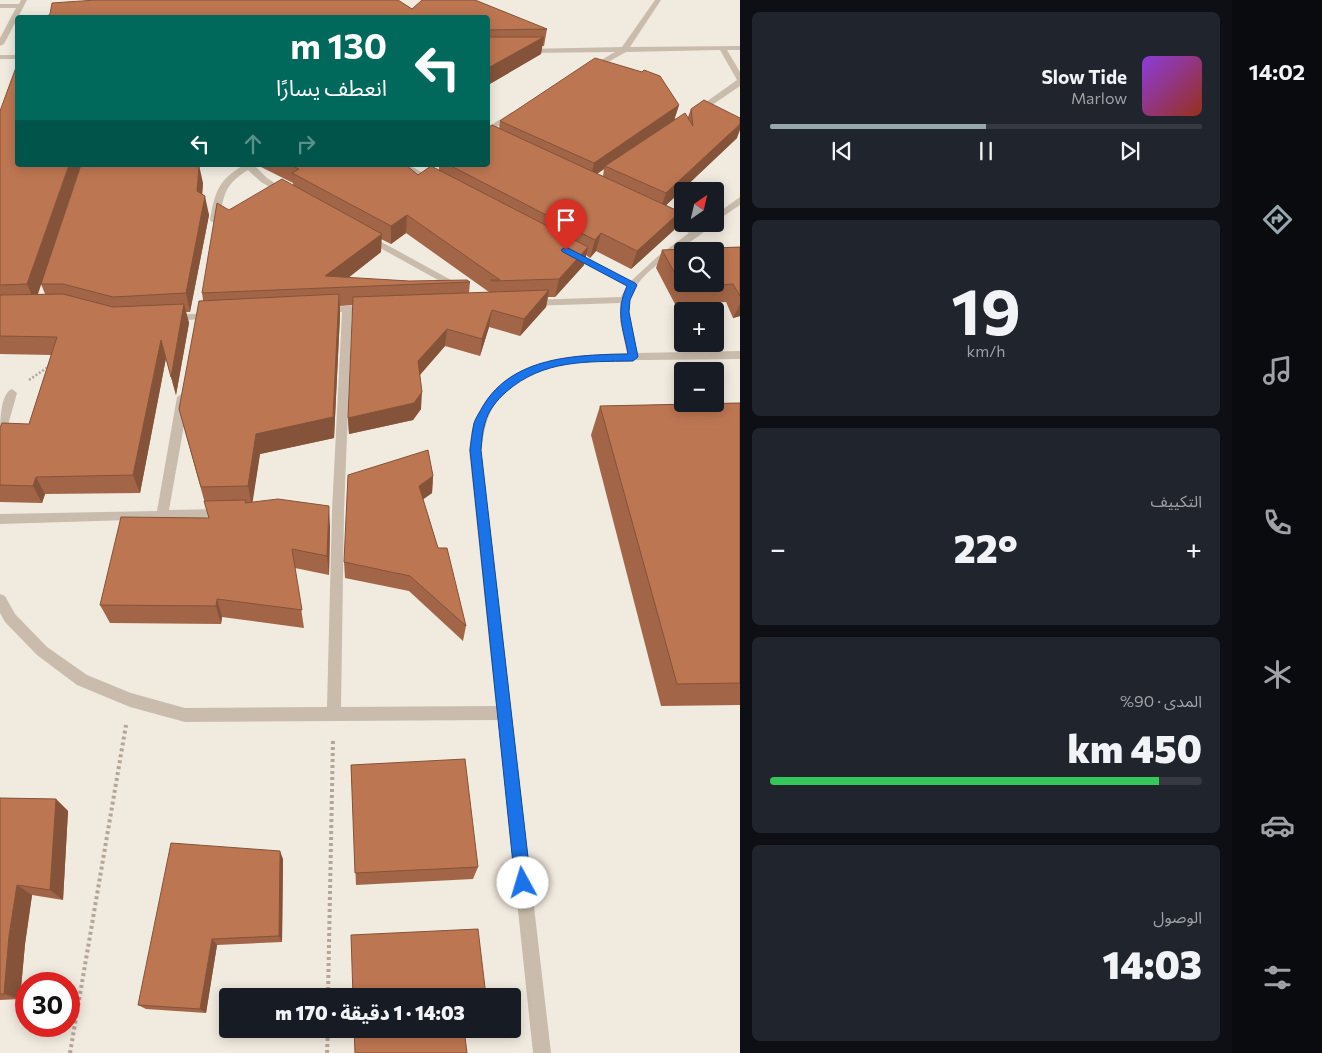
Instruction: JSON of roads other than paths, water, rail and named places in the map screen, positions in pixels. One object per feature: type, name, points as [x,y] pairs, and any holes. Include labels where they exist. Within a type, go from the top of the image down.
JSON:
[{"type":"street","points":[[582,75],[625,49],[658,0]]},
{"type":"street","points":[[0,6],[22,3]]},
{"type":"street","points":[[16,15],[22,3]]},
{"type":"street","points":[[0,44],[15,16]]},
{"type":"street","points":[[685,120],[740,80],[722,48]]},
{"type":"street","points":[[517,51],[740,48]]},
{"type":"street","points":[[0,57],[15,57]]},
{"type":"street","points":[[490,129],[522,110]]},
{"type":"street","points":[[213,230],[219,192],[229,178],[246,167]]},
{"type":"street","points":[[251,167],[264,180],[296,198]]},
{"type":"street","points":[[407,167],[442,186]]},
{"type":"street","points":[[416,172],[425,167]]},
{"type":"street","points":[[724,212],[740,200]]},
{"type":"street","points":[[633,357],[625,312],[625,300],[632,285],[639,277],[697,233],[653,212]]},
{"type":"street","points":[[358,232],[471,295]]},
{"type":"street","points":[[563,249],[632,285]]},
{"type":"street","points":[[518,304],[625,300]]},
{"type":"street","points":[[308,311],[376,308]]},
{"type":"street","points":[[334,714],[333,511],[348,309]]},
{"type":"street","points":[[159,318],[228,315]]},
{"type":"street","points":[[542,1053],[475,450],[480,422],[494,397],[516,378],[546,365],[579,358],[740,355]]},
{"type":"street","points":[[162,515],[186,383]]},
{"type":"street","points":[[0,432],[12,393]]},
{"type":"street","points":[[0,519],[240,513]]},
{"type":"street","points":[[0,600],[10,618],[42,651],[82,680],[130,700],[186,715],[504,713]]}]
